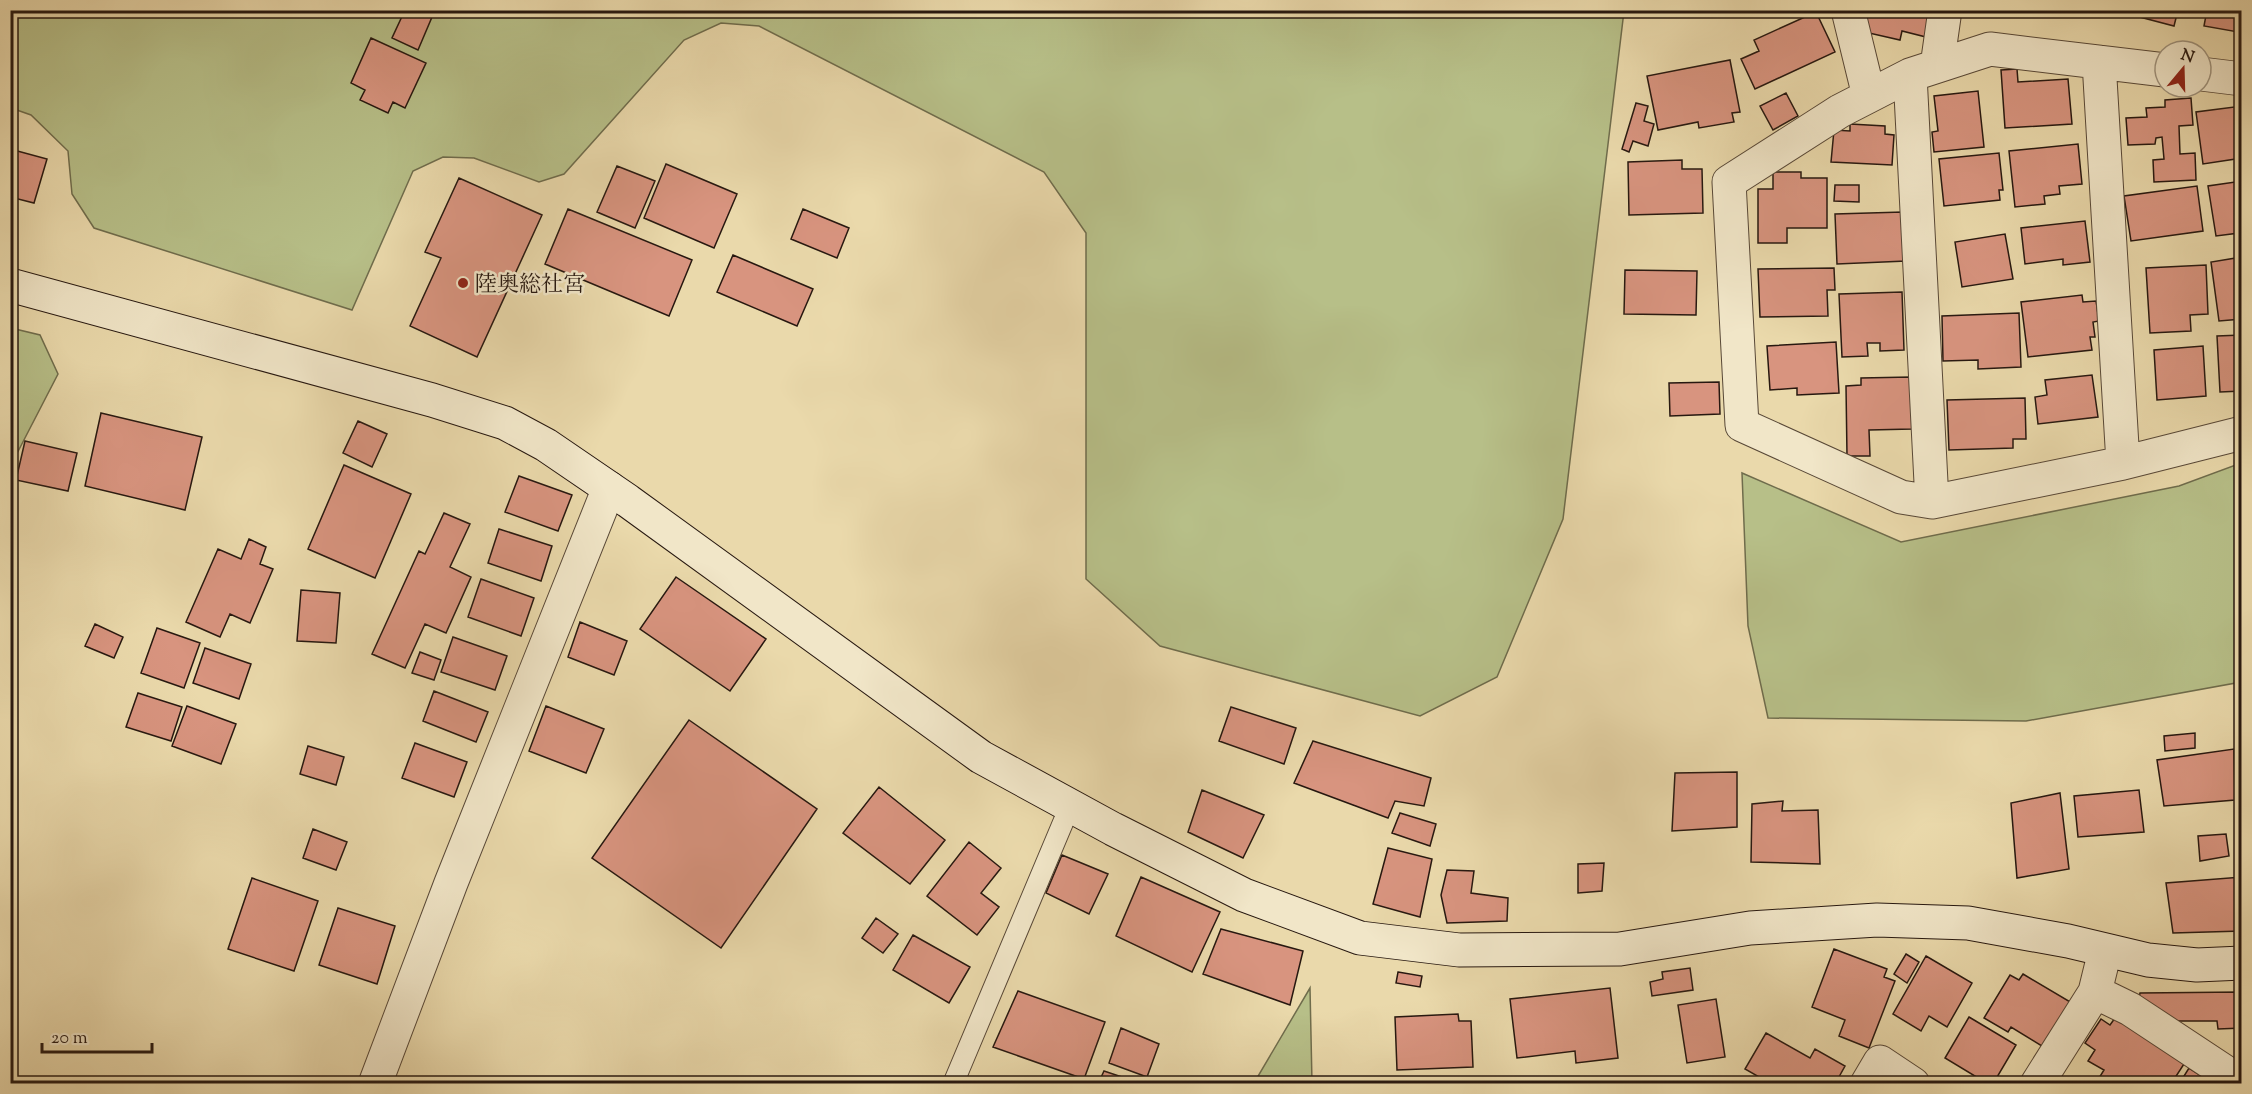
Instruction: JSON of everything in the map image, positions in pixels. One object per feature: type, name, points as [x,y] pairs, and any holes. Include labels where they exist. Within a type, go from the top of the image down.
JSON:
[{"type":"street","points":[[1848,10],[1869,96]]},
{"type":"street","points":[[1932,502],[1923,70],[1945,10]]},
{"type":"street","points":[[2153,69],[1990,49],[1923,70],[1869,96],[1840,111],[1729,183],[1742,425],[1900,497],[1932,502],[2122,464],[2241,433]]},
{"type":"street","points":[[2099,62],[2122,464]]},
{"type":"street","points":[[2213,75],[2241,78]]},
{"type":"street","points":[[10,285],[432,400],[505,423],[546,445],[609,488],[981,757],[1070,806],[1244,895],[1360,938],[1460,950],[1620,949],[1750,928],[1877,920],[1968,923],[2068,941],[2148,960],[2197,965],[2241,963]]},
{"type":"street","points":[[375,1083],[451,883],[609,488]]},
{"type":"street","points":[[2037,1083],[2095,992],[2105,951]]},
{"type":"street","points":[[2095,992],[2130,1009],[2241,1083]]},
{"type":"street","points":[[1867,1083],[1880,1062],[1913,1083]]},
{"type":"lane","points":[[953,1083],[1070,806]]},
{"type":"green space","points":[[11,11],[1624,11],[1563,519],[1497,677],[1420,716],[1160,646],[1086,579],[1086,233],[1044,172],[759,26],[721,23],[684,40],[564,174],[539,182],[474,158],[443,157],[413,171],[352,310],[94,228],[72,194],[68,151],[31,115],[11,108]]},
{"type":"green space","points":[[11,328],[40,335],[58,374],[11,465]]},
{"type":"green space","points":[[2241,463],[2241,682],[2026,721],[1768,718],[1748,626],[1742,473],[1901,542],[2179,486]]},
{"type":"green space","points":[[1310,988],[1312,1083],[1254,1083]]},
{"type":"building","points":[[405,10],[419,10],[432,17],[418,50],[392,38]]},
{"type":"building","points":[[1858,10],[1926,10],[1925,16],[1930,17],[1926,37],[1902,31],[1900,40],[1860,31]]},
{"type":"building","points":[[2059,10],[2080,10],[2078,17]]},
{"type":"building","points":[[2113,10],[2185,10],[2183,16],[2177,14],[2174,26]]},
{"type":"building","points":[[2207,10],[2242,10],[2242,25],[2240,24],[2238,32],[2204,26]]},
{"type":"building","points":[[1816,12],[1835,52],[1755,89],[1741,59],[1759,51],[1754,40]]},
{"type":"building","points":[[371,38],[426,63],[405,108],[393,102],[388,113],[360,100],[365,90],[351,83]]},
{"type":"building","points":[[1730,60],[1740,112],[1732,113],[1734,122],[1699,128],[1698,122],[1658,130],[1647,76]]},
{"type":"building","points":[[2017,69],[2018,82],[2068,79],[2072,124],[2005,128],[2001,70]]},
{"type":"building","points":[[1978,91],[1984,147],[1934,152],[1932,132],[1938,131],[1934,96]]},
{"type":"building","points":[[1786,93],[1798,116],[1773,130],[1760,106]]},
{"type":"building","points":[[2191,99],[2193,125],[2179,126],[2180,154],[2195,153],[2196,180],[2154,182],[2153,160],[2164,159],[2162,137],[2156,138],[2155,144],[2128,145],[2126,118],[2147,117],[2146,108],[2165,107],[2165,100]]},
{"type":"building","points":[[1636,103],[1648,106],[1644,121],[1654,124],[1648,146],[1633,141],[1629,152],[1622,149]]},
{"type":"building","points":[[2242,106],[2242,158],[2203,164],[2196,112]]},
{"type":"building","points":[[1850,124],[1885,126],[1885,134],[1894,135],[1892,165],[1831,162],[1834,130],[1850,131]]},
{"type":"building","points":[[2078,144],[2082,184],[2059,186],[2060,194],[2044,196],[2045,204],[2015,207],[2009,151]]},
{"type":"building","points":[[10,149],[47,159],[34,203],[10,197]]},
{"type":"building","points":[[1999,153],[2003,190],[1999,190],[2000,200],[1944,206],[1939,159]]},
{"type":"building","points":[[1682,160],[1682,169],[1702,169],[1703,213],[1629,215],[1628,162]]},
{"type":"building","points":[[666,164],[737,194],[714,248],[644,218]]},
{"type":"building","points":[[617,166],[655,181],[635,228],[597,212]]},
{"type":"building","points":[[1773,172],[1801,172],[1801,178],[1827,178],[1827,228],[1787,228],[1787,243],[1758,243],[1758,189],[1773,189]]},
{"type":"building","points":[[459,178],[542,215],[477,357],[410,326],[441,258],[425,252]]},
{"type":"building","points":[[2242,181],[2242,226],[2238,227],[2239,233],[2216,236],[2208,186]]},
{"type":"building","points":[[1835,185],[1859,185],[1859,202],[1834,201]]},
{"type":"building","points":[[2197,186],[2203,231],[2131,241],[2124,196]]},
{"type":"building","points":[[568,209],[692,260],[669,316],[545,264]]},
{"type":"building","points":[[803,209],[849,228],[837,258],[791,239]]},
{"type":"building","points":[[1903,212],[1906,261],[1837,264],[1835,214]]},
{"type":"building","points":[[2085,221],[2090,262],[2063,265],[2063,259],[2025,264],[2021,228]]},
{"type":"building","points":[[2005,234],[2013,279],[1962,287],[1955,242]]},
{"type":"building","points":[[733,255],[813,289],[797,326],[717,292]]},
{"type":"building","points":[[2242,257],[2242,319],[2219,321],[2211,262]]},
{"type":"building","points":[[2206,265],[2208,314],[2190,315],[2191,331],[2150,333],[2146,268]]},
{"type":"building","points":[[1834,268],[1835,290],[1827,290],[1828,316],[1760,317],[1758,269]]},
{"type":"building","points":[[1625,270],[1697,271],[1696,315],[1624,314]]},
{"type":"building","points":[[1902,292],[1904,350],[1880,351],[1880,343],[1867,343],[1868,356],[1842,357],[1839,294]]},
{"type":"building","points":[[2082,295],[2083,302],[2096,301],[2099,321],[2093,322],[2095,337],[2090,337],[2092,350],[2028,357],[2021,302]]},
{"type":"building","points":[[2019,313],[2021,367],[1978,369],[1978,360],[1943,361],[1942,316]]},
{"type":"building","points":[[2242,335],[2242,391],[2220,392],[2217,336]]},
{"type":"building","points":[[1836,342],[1839,393],[1797,395],[1797,388],[1770,390],[1767,346]]},
{"type":"building","points":[[2203,346],[2206,396],[2157,400],[2154,350]]},
{"type":"building","points":[[2092,375],[2098,417],[2038,424],[2035,397],[2047,395],[2045,380]]},
{"type":"building","points":[[1911,377],[1912,429],[1869,430],[1870,456],[1847,456],[1846,386],[1861,385],[1861,378]]},
{"type":"building","points":[[1719,382],[1720,414],[1670,416],[1669,383]]},
{"type":"building","points":[[2025,398],[2026,439],[2013,439],[2013,448],[1949,450],[1947,400]]},
{"type":"building","points":[[101,413],[202,437],[185,510],[85,486]]},
{"type":"building","points":[[358,421],[387,434],[372,467],[343,453]]},
{"type":"building","points":[[25,441],[77,453],[68,491],[16,480]]},
{"type":"building","points":[[344,465],[411,494],[375,578],[308,549]]},
{"type":"building","points":[[519,476],[572,495],[558,531],[505,512]]},
{"type":"building","points":[[444,513],[470,524],[450,567],[471,577],[446,633],[425,624],[405,668],[372,654],[419,551],[425,554]]},
{"type":"building","points":[[499,529],[552,546],[541,581],[488,563]]},
{"type":"building","points":[[249,539],[266,547],[260,564],[273,569],[250,623],[230,614],[220,637],[186,622],[218,549],[241,559]]},
{"type":"building","points":[[676,577],[766,639],[730,691],[640,629]]},
{"type":"building","points":[[481,579],[534,598],[521,636],[468,617]]},
{"type":"building","points":[[301,590],[340,593],[336,643],[297,641]]},
{"type":"building","points":[[580,622],[627,641],[614,675],[568,657]]},
{"type":"building","points":[[95,624],[123,637],[114,658],[85,646]]},
{"type":"building","points":[[157,628],[200,643],[184,688],[141,673]]},
{"type":"building","points":[[453,637],[507,656],[495,690],[441,672]]},
{"type":"building","points":[[205,648],[251,664],[239,699],[193,683]]},
{"type":"building","points":[[420,652],[441,660],[434,680],[412,673]]},
{"type":"building","points":[[434,691],[488,712],[476,742],[423,721]]},
{"type":"building","points":[[138,693],[182,707],[171,741],[126,727]]},
{"type":"building","points":[[187,706],[236,724],[221,764],[172,746]]},
{"type":"building","points":[[546,706],[604,729],[586,773],[529,751]]},
{"type":"building","points":[[1231,707],[1296,728],[1284,764],[1219,741]]},
{"type":"building","points":[[689,720],[817,809],[721,948],[592,858]]},
{"type":"building","points":[[2195,733],[2195,748],[2165,751],[2164,736]]},
{"type":"building","points":[[1313,741],[1431,778],[1424,806],[1395,801],[1388,818],[1294,783]]},
{"type":"building","points":[[415,743],[467,762],[454,797],[402,778]]},
{"type":"building","points":[[308,746],[344,757],[336,785],[300,774]]},
{"type":"building","points":[[2234,749],[2235,800],[2164,806],[2157,760]]},
{"type":"building","points":[[1737,772],[1737,827],[1672,831],[1675,773]]},
{"type":"building","points":[[879,787],[945,840],[910,884],[843,833]]},
{"type":"building","points":[[1202,790],[1264,815],[1243,858],[1188,832]]},
{"type":"building","points":[[2139,790],[2144,832],[2078,837],[2074,796]]},
{"type":"building","points":[[2060,793],[2069,869],[2017,878],[2011,803]]},
{"type":"building","points":[[1783,801],[1782,811],[1818,810],[1820,864],[1751,862],[1752,804]]},
{"type":"building","points":[[1400,813],[1436,824],[1430,846],[1392,833]]},
{"type":"building","points":[[313,829],[347,842],[336,870],[303,858]]},
{"type":"building","points":[[2226,834],[2229,856],[2200,861],[2198,836]]},
{"type":"building","points":[[969,842],[1001,868],[981,893],[999,907],[977,935],[927,896]]},
{"type":"building","points":[[1388,848],[1432,859],[1420,917],[1373,904]]},
{"type":"building","points":[[1062,855],[1108,874],[1089,914],[1046,893]]},
{"type":"building","points":[[1604,863],[1602,891],[1578,893],[1578,864]]},
{"type":"building","points":[[1447,870],[1474,871],[1471,893],[1508,898],[1507,921],[1447,923],[1441,895]]},
{"type":"building","points":[[1141,877],[1220,912],[1192,972],[1116,936]]},
{"type":"building","points":[[2242,877],[2242,931],[2173,933],[2166,883]]},
{"type":"building","points":[[252,878],[318,901],[294,971],[228,949]]},
{"type":"building","points":[[338,908],[395,926],[377,984],[319,965]]},
{"type":"building","points":[[876,918],[898,934],[883,953],[862,938]]},
{"type":"building","points":[[1221,929],[1303,951],[1290,1005],[1203,974]]},
{"type":"building","points":[[913,935],[970,967],[949,1003],[893,970]]},
{"type":"building","points":[[1834,949],[1887,969],[1884,977],[1895,981],[1869,1048],[1839,1036],[1845,1020],[1812,1007]]},
{"type":"building","points":[[1906,954],[1919,962],[1907,983],[1894,974]]},
{"type":"building","points":[[1926,956],[1972,983],[1947,1027],[1929,1016],[1921,1031],[1893,1014]]},
{"type":"building","points":[[1690,968],[1693,990],[1652,996],[1650,982],[1663,979],[1662,972]]},
{"type":"building","points":[[1398,972],[1422,976],[1420,987],[1396,983]]},
{"type":"building","points":[[2023,974],[2072,1003],[2045,1048],[2011,1027],[2008,1032],[1984,1018],[2010,975],[2019,980]]},
{"type":"building","points":[[1610,988],[1618,1058],[1576,1063],[1575,1051],[1517,1058],[1510,999]]},
{"type":"building","points":[[1018,991],[1105,1022],[1084,1079],[993,1047]]},
{"type":"building","points":[[2242,992],[2242,1028],[2218,1029],[2217,1021],[2178,1021],[2179,1027],[2138,1002],[2140,993]]},
{"type":"building","points":[[1716,999],[1725,1057],[1687,1063],[1678,1005]]},
{"type":"building","points":[[1458,1014],[1459,1021],[1471,1021],[1473,1067],[1397,1070],[1395,1017]]},
{"type":"building","points":[[1969,1017],[2016,1045],[1993,1084],[1988,1084],[1945,1058]]},
{"type":"building","points":[[2115,1018],[2184,1064],[2171,1084],[2107,1084],[2099,1078],[2104,1070],[2088,1061],[2095,1050],[2085,1043],[2101,1019],[2110,1025]]},
{"type":"building","points":[[1121,1028],[1159,1044],[1147,1077],[1109,1063]]},
{"type":"building","points":[[1766,1033],[1810,1058],[1815,1049],[1845,1066],[1835,1084],[1758,1084],[1761,1078],[1745,1069]]},
{"type":"building","points":[[2189,1068],[2214,1084],[2179,1084]]},
{"type":"building","points":[[1104,1071],[1134,1081],[1134,1084],[1098,1084]]},
{"type":"place","name":"陸奥総社宮","points":[[463,283]]}]
